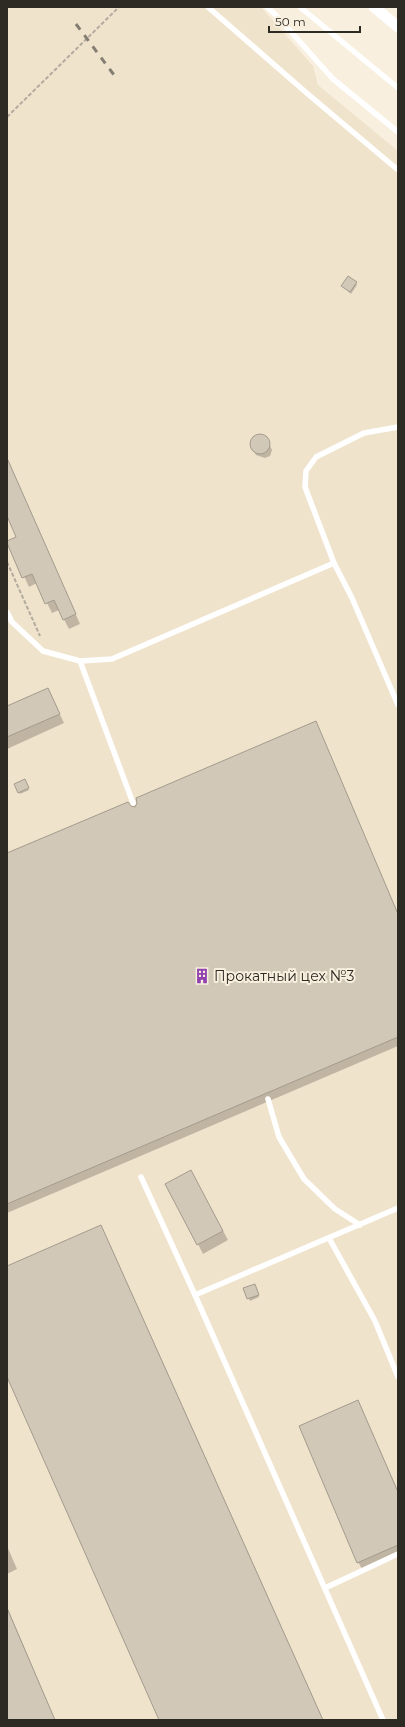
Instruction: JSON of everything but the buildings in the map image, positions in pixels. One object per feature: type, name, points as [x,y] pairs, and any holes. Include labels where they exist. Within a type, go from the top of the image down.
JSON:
[{"type":"street","points":[[374,7],[398,27]]},
{"type":"lane","points":[[208,7],[398,170]]},
{"type":"lane","points":[[267,7],[276,15],[333,79],[398,132]]},
{"type":"lane","points":[[300,7],[398,88]]},
{"type":"lane","points":[[398,427],[364,433],[316,457],[306,471],[305,487],[334,563],[352,598],[398,705]]},
{"type":"lane","points":[[7,612],[12,622],[43,651],[80,661],[112,659],[334,563]]},
{"type":"lane","points":[[80,661],[133,803]]},
{"type":"lane","points":[[268,1099],[279,1137],[304,1179],[335,1209],[360,1225]]},
{"type":"lane","points":[[141,1177],[195,1295],[383,1720]]},
{"type":"lane","points":[[195,1295],[398,1208]]},
{"type":"lane","points":[[329,1238],[375,1321],[398,1377]]},
{"type":"lane","points":[[325,1588],[398,1554]]},
{"type":"path","points":[[7,117],[118,7]]},
{"type":"path","points":[[7,562],[48,652]]},
{"type":"shaded area","points":[[7,7],[261,7],[313,66],[318,85],[398,151],[398,1720],[7,1720]]},
{"type":"railway","points":[[76,24],[117,79]]},
{"type":"place","name":"Прокатный цех №3","points":[[202,976]]}]
